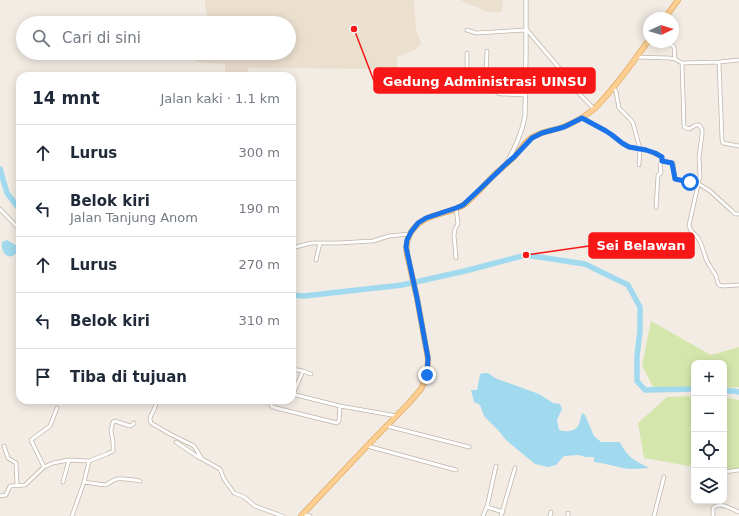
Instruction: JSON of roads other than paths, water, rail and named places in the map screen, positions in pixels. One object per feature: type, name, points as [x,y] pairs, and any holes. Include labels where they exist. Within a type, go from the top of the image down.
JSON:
[{"type":"main road","points":[[669,12],[678,0]]},
{"type":"main road","points":[[302,515],[419,392],[427,375],[428,358],[406,247],[410,234],[418,223],[426,218],[463,205],[532,138],[542,133],[564,127],[582,118],[594,109],[614,87],[643,48]]},
{"type":"street","points":[[507,163],[517,143],[525,116],[527,30],[526,0]]},
{"type":"street","points":[[467,30],[476,33],[527,30]]},
{"type":"street","points":[[527,30],[560,69],[572,86],[594,109]]},
{"type":"street","points":[[674,48],[675,59]]},
{"type":"street","points":[[486,51],[486,75]]},
{"type":"street","points":[[467,53],[467,74]]},
{"type":"street","points":[[636,57],[675,59],[682,63],[739,60]]},
{"type":"street","points":[[719,62],[722,140],[723,143],[739,146]]},
{"type":"street","points":[[682,63],[684,127],[689,129],[698,125],[702,129],[699,157],[699,184],[695,194],[689,225],[691,232],[701,243],[709,267],[716,276],[719,285],[739,285]]},
{"type":"street","points":[[460,74],[510,75],[526,77]]},
{"type":"street","points":[[456,85],[491,86],[501,94],[526,95]]},
{"type":"street","points":[[614,87],[619,108],[633,123],[640,149],[639,165]]},
{"type":"street","points":[[582,118],[606,131],[629,147],[655,153],[661,156],[661,173],[658,174],[656,208]]},
{"type":"street","points":[[662,161],[672,163],[675,179],[699,184],[710,191],[735,214],[739,214]]},
{"type":"street","points":[[456,208],[458,224],[454,235],[456,258]]},
{"type":"street","points":[[0,209],[16,226]]},
{"type":"street","points":[[296,247],[311,243],[373,241],[389,236],[410,234]]},
{"type":"street","points":[[316,260],[320,243]]},
{"type":"street","points":[[296,370],[311,374]]},
{"type":"street","points":[[296,386],[303,371]]},
{"type":"street","points":[[296,395],[340,406],[397,416]]},
{"type":"street","points":[[156,404],[150,422],[194,446],[202,459]]},
{"type":"street","points":[[272,404],[271,406],[276,408],[337,422],[339,421],[340,406]]},
{"type":"street","points":[[44,467],[31,440],[50,426],[57,408]]},
{"type":"street","points":[[0,496],[6,495],[10,486],[24,486],[44,467],[56,462],[69,460],[89,461],[113,451],[111,430],[113,422],[130,426],[134,423]]},
{"type":"street","points":[[388,426],[469,447]]},
{"type":"street","points":[[176,442],[198,458],[220,468],[224,479],[234,493],[244,497],[255,506],[282,516]]},
{"type":"street","points":[[4,446],[7,457],[16,463],[17,485]]},
{"type":"street","points":[[367,446],[456,470]]},
{"type":"street","points":[[64,482],[69,460]]},
{"type":"street","points":[[72,516],[84,482],[89,461]]},
{"type":"street","points":[[483,516],[487,508],[496,466]]},
{"type":"street","points":[[501,516],[515,468]]},
{"type":"street","points":[[727,472],[739,470]]},
{"type":"street","points":[[654,516],[664,476]]},
{"type":"street","points":[[84,482],[107,485],[114,480],[120,479],[140,481]]},
{"type":"street","points":[[713,516],[713,508],[718,505],[725,506],[739,512]]},
{"type":"street","points":[[487,508],[502,512]]},
{"type":"street","points":[[550,516],[551,512]]},
{"type":"street","points":[[302,515],[310,516]]},
{"type":"water","points":[[7,240],[16,245],[16,253],[14,256],[8,256],[5,254],[2,247],[2,242]]},
{"type":"water","points":[[488,373],[495,378],[539,394],[553,403],[560,404],[562,409],[557,420],[559,430],[569,431],[576,428],[582,413],[585,415],[594,436],[601,442],[620,442],[625,451],[632,458],[649,468],[626,469],[594,462],[594,457],[579,455],[564,456],[556,465],[548,467],[535,464],[506,440],[484,416],[480,405],[474,402],[471,390],[477,390],[480,374]]},
{"type":"waterway","points":[[0,169],[7,193],[16,205]]},
{"type":"waterway","points":[[296,295],[304,296],[402,285],[465,271],[526,255],[585,264],[628,285],[640,307],[637,381],[645,390],[691,389]]},
{"type":"waterway","points":[[727,391],[739,392]]},
{"type":"place","name":"Gedung Administrasi UINSU","points":[[354,29]]},
{"type":"place","name":"Sei Belawan","points":[[526,255]]}]
